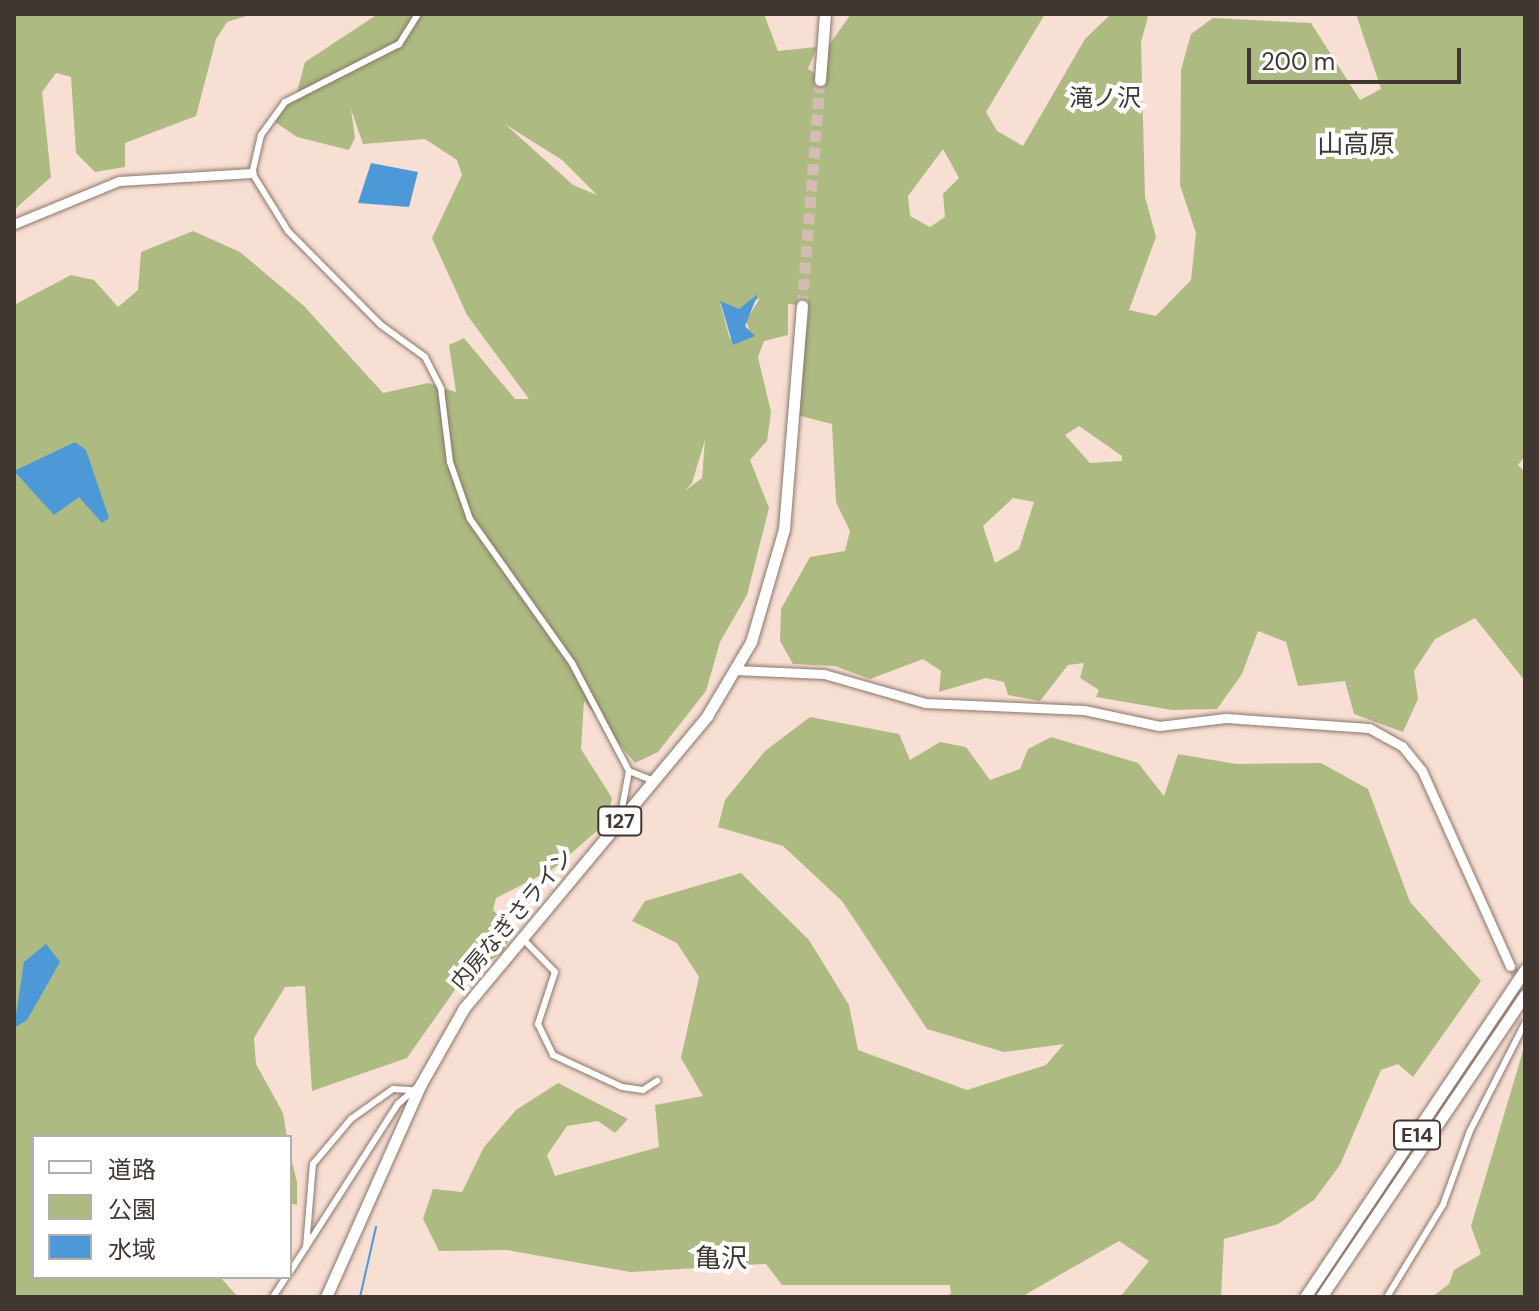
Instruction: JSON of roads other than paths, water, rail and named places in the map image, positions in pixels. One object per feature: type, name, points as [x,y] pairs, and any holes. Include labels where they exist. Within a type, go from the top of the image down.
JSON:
[{"type":"highway","points":[[820,80],[825,14]]},
{"type":"highway","name":"内房なぎさライン","points":[[326,1297],[416,1087],[464,1008],[654,781],[735,670],[766,599],[784,529],[802,306]]},
{"type":"highway","name":"E14","points":[[1305,1297],[1525,969]]},
{"type":"highway","name":"E14","points":[[1321,1297],[1525,995]]},
{"type":"street","points":[[418,14],[399,44],[285,102],[261,135],[252,173],[288,231],[381,325],[425,357],[441,389],[450,462],[470,519],[572,663],[629,771],[619,821]]},
{"type":"street","points":[[14,224],[119,181],[252,173]]},
{"type":"street","points":[[735,670],[824,674],[925,703],[1084,710],[1159,726],[1226,718],[1369,728],[1402,746],[1422,771],[1510,966]]},
{"type":"street","points":[[629,771],[654,781]]},
{"type":"street","points":[[521,937],[555,972],[538,1024],[553,1055],[622,1087],[643,1090],[657,1081]]},
{"type":"street","points":[[1387,1297],[1443,1205],[1470,1131],[1525,1023]]},
{"type":"street","points":[[292,1269],[416,1087]]},
{"type":"street","points":[[306,1247],[313,1164],[351,1119],[393,1089],[416,1087]]},
{"type":"street","points":[[273,1297],[285,1279]]},
{"type":"water","points":[[371,163],[418,172],[409,207],[358,203]]},
{"type":"water","points":[[758,294],[745,326],[755,336],[733,345],[720,301],[739,309]]},
{"type":"water","points":[[75,442],[86,450],[109,518],[102,523],[79,497],[54,515],[14,471]]},
{"type":"water","points":[[46,944],[60,962],[27,1020],[14,1028],[24,962]]},
{"type":"waterway","points":[[360,1297],[376,1227]]},
{"type":"tunnel","points":[[802,306],[820,80]]},
{"type":"tunnel","points":[[1510,966],[1525,986]]},
{"type":"district","name":"滝ノ沢","points":[[1105,98]]},
{"type":"district","name":"山高原","points":[[1356,145]]},
{"type":"district","name":"亀沢","points":[[721,1259]]}]
